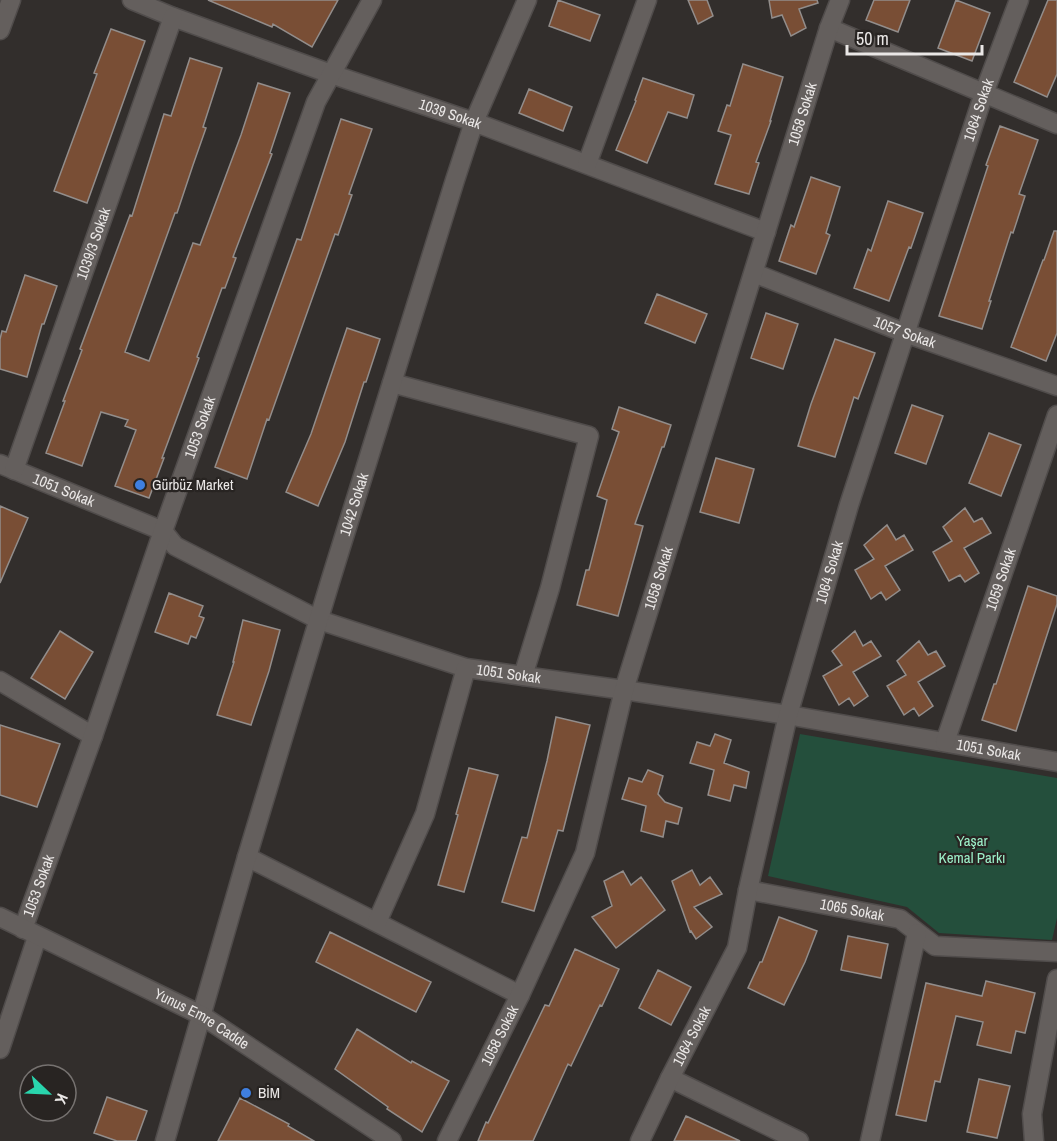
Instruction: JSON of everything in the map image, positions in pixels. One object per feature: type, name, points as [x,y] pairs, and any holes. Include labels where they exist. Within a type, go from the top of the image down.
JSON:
[{"type":"street","points":[[0,30],[11,0]]},
{"type":"street","name":"1039 Sokak","points":[[132,0],[331,74],[474,122],[766,232]]},
{"type":"street","name":"1053 Sokak","points":[[0,1049],[30,933],[93,735],[163,531],[316,102],[372,0]]},
{"type":"street","name":"1042 Sokak","points":[[165,1141],[318,620],[474,122],[527,0]]},
{"type":"street","points":[[587,164],[647,0]]},
{"type":"street","name":"1058 Sokak","points":[[447,1141],[520,995],[585,853],[624,690],[840,0]]},
{"type":"street","name":"1064 Sokak","points":[[640,1141],[736,948],[788,715],[849,505],[984,93],[1019,0]]},
{"type":"street","name":"1039/3 Sokak","points":[[7,467],[173,17]]},
{"type":"street","points":[[830,28],[1057,124]]},
{"type":"street","name":"1057 Sokak","points":[[754,273],[905,333],[1057,386]]},
{"type":"street","points":[[392,383],[589,436],[550,588],[523,676]]},
{"type":"street","name":"1059 Sokak","points":[[945,742],[1057,415]]},
{"type":"street","name":"1051 Sokak","points":[[7,467],[163,531],[175,546],[318,620],[466,668],[788,715],[1057,762]]},
{"type":"street","points":[[377,922],[425,814],[466,668]]},
{"type":"street","points":[[0,681],[93,735]]},
{"type":"street","points":[[247,857],[520,995]]},
{"type":"street","name":"1065 Sokak","points":[[748,890],[900,919],[935,946],[1057,952]]},
{"type":"street","name":"Yunus Emre Cadde","points":[[0,917],[201,1015],[392,1141]]},
{"type":"street","points":[[870,1141],[917,933]]},
{"type":"street","points":[[1034,1141],[1032,1114],[1057,979]]},
{"type":"street","points":[[670,1078],[800,1141]]},
{"type":"green space","name":"Yaşar Kemal Parkı","points":[[800,734],[1057,778],[1057,918],[1052,940],[939,933],[907,907],[768,876]]},
{"type":"building","points":[[208,0],[338,0],[312,47],[273,24],[272,27]]},
{"type":"building","points":[[558,0],[600,15],[590,41],[549,26]]},
{"type":"building","points":[[688,0],[707,0],[713,16],[698,24]]},
{"type":"building","points":[[769,0],[817,0],[818,3],[799,9],[806,28],[791,36],[782,15],[772,18]]},
{"type":"building","points":[[874,0],[910,0],[898,32],[866,20]]},
{"type":"building","points":[[956,0],[990,13],[972,61],[938,48]]},
{"type":"building","points":[[1048,0],[1057,0],[1057,74],[1047,97],[1014,82]]},
{"type":"building","points":[[111,29],[145,41],[87,203],[54,191]]},
{"type":"building","points":[[190,58],[222,68],[203,127],[206,128],[177,213],[175,213],[125,352],[149,361],[193,243],[200,245],[258,83],[290,93],[270,153],[272,154],[233,257],[236,258],[225,288],[222,288],[149,498],[115,486],[136,430],[125,426],[128,420],[101,412],[82,466],[46,453],[82,350],[80,349],[130,215],[132,216],[164,114],[171,116]]},
{"type":"building","points":[[743,64],[783,77],[771,121],[756,162],[759,163],[749,194],[715,184],[731,135],[718,131],[727,105],[730,106]]},
{"type":"building","points":[[643,78],[694,95],[687,118],[668,112],[647,163],[616,150]]},
{"type":"building","points":[[529,89],[572,107],[563,131],[519,113]]},
{"type":"building","points":[[341,119],[372,129],[349,194],[352,195],[338,235],[335,234],[247,479],[215,467],[297,239],[301,240]]},
{"type":"building","points":[[1000,126],[1038,140],[1019,194],[1025,196],[1013,233],[1011,232],[982,329],[939,316]]},
{"type":"building","points":[[811,177],[840,187],[826,233],[830,235],[816,274],[779,261],[791,225],[794,227]]},
{"type":"building","points":[[888,201],[923,213],[889,301],[854,288],[868,249],[871,251]]},
{"type":"building","points":[[1054,231],[1057,231],[1057,333],[1046,361],[1011,347]]},
{"type":"building","points":[[25,275],[57,286],[44,324],[42,324],[27,377],[0,369],[2,331],[6,332]]},
{"type":"building","points":[[657,294],[707,314],[695,343],[645,323]]},
{"type":"building","points":[[766,313],[798,324],[783,369],[751,358]]},
{"type":"building","points":[[347,328],[380,339],[345,442],[318,506],[286,492],[311,434]]},
{"type":"building","points":[[835,339],[875,353],[858,399],[854,397],[835,457],[798,446]]},
{"type":"building","points":[[912,405],[943,416],[926,464],[895,453]]},
{"type":"building","points":[[619,407],[671,425],[635,524],[643,526],[618,616],[577,605],[586,570],[589,570],[607,500],[597,496],[619,432],[612,429]]},
{"type":"building","points":[[989,433],[1021,445],[1001,496],[969,483]]},
{"type":"building","points":[[716,458],[754,469],[739,523],[700,512]]},
{"type":"building","points":[[0,506],[28,518],[0,583]]},
{"type":"building","points":[[965,508],[974,522],[982,518],[991,533],[964,548],[979,573],[965,582],[960,575],[949,581],[933,552],[952,541],[943,527]]},
{"type":"building","points":[[887,525],[896,540],[904,535],[913,550],[885,566],[900,590],[886,600],[881,592],[871,599],[855,570],[874,559],[864,545]]},
{"type":"building","points":[[1028,586],[1057,596],[1057,604],[1016,731],[982,720]]},
{"type":"building","points":[[169,593],[203,606],[199,616],[204,618],[196,638],[191,636],[188,644],[155,632]]},
{"type":"building","points":[[243,620],[280,630],[251,725],[217,715],[234,662]]},
{"type":"building","points":[[60,631],[93,652],[65,699],[31,678]]},
{"type":"building","points":[[855,631],[863,646],[871,641],[881,656],[853,672],[868,696],[854,706],[849,698],[839,705],[823,676],[842,665],[832,651]]},
{"type":"building","points":[[919,641],[928,655],[936,651],[945,666],[918,682],[933,706],[919,716],[914,708],[904,715],[887,686],[906,675],[897,661]]},
{"type":"building","points":[[556,717],[590,725],[563,831],[558,830],[534,911],[502,902],[522,837],[527,838]]},
{"type":"building","points":[[0,725],[60,744],[37,807],[0,795]]},
{"type":"building","points":[[715,734],[731,740],[724,763],[749,772],[746,788],[734,785],[730,801],[708,795],[714,770],[690,763],[697,742],[710,746]]},
{"type":"building","points":[[469,768],[498,775],[464,892],[438,885]]},
{"type":"building","points":[[648,770],[663,776],[658,794],[665,802],[682,808],[678,824],[666,821],[663,837],[641,831],[646,806],[622,799],[629,778],[642,782]]},
{"type":"building","points":[[692,870],[700,885],[710,877],[722,894],[694,907],[712,927],[696,939],[690,932],[672,881]]},
{"type":"building","points":[[623,871],[631,885],[641,877],[665,910],[616,948],[592,917],[612,906],[604,881]]},
{"type":"building","points":[[779,917],[817,931],[784,1005],[748,988],[762,962]]},
{"type":"building","points":[[330,932],[431,982],[416,1012],[316,962]]},
{"type":"building","points":[[848,936],[888,944],[881,978],[841,970]]},
{"type":"building","points":[[575,949],[619,969],[602,1006],[600,1005],[571,1066],[568,1064],[533,1141],[478,1141],[545,1005],[549,1006]]},
{"type":"building","points":[[658,970],[691,987],[671,1025],[639,1008]]},
{"type":"building","points":[[986,981],[1035,993],[1025,1033],[1016,1031],[1011,1053],[977,1045],[983,1022],[956,1016],[940,1082],[935,1081],[926,1121],[896,1115],[926,983],[982,996]]},
{"type":"building","points":[[357,1029],[411,1063],[412,1061],[449,1081],[422,1132],[387,1109],[388,1107],[335,1069]]},
{"type":"building","points":[[979,1079],[1010,1086],[997,1138],[967,1132]]},
{"type":"building","points":[[107,1097],[147,1111],[136,1141],[117,1141],[94,1133]]},
{"type":"building","points":[[240,1098],[289,1124],[288,1126],[314,1141],[218,1141]]},
{"type":"building","points":[[686,1116],[740,1141],[674,1141]]},
{"type":"place","name":"Gürbüz Market","points":[[140,485]]},
{"type":"place","name":"BİM","points":[[246,1093]]}]
